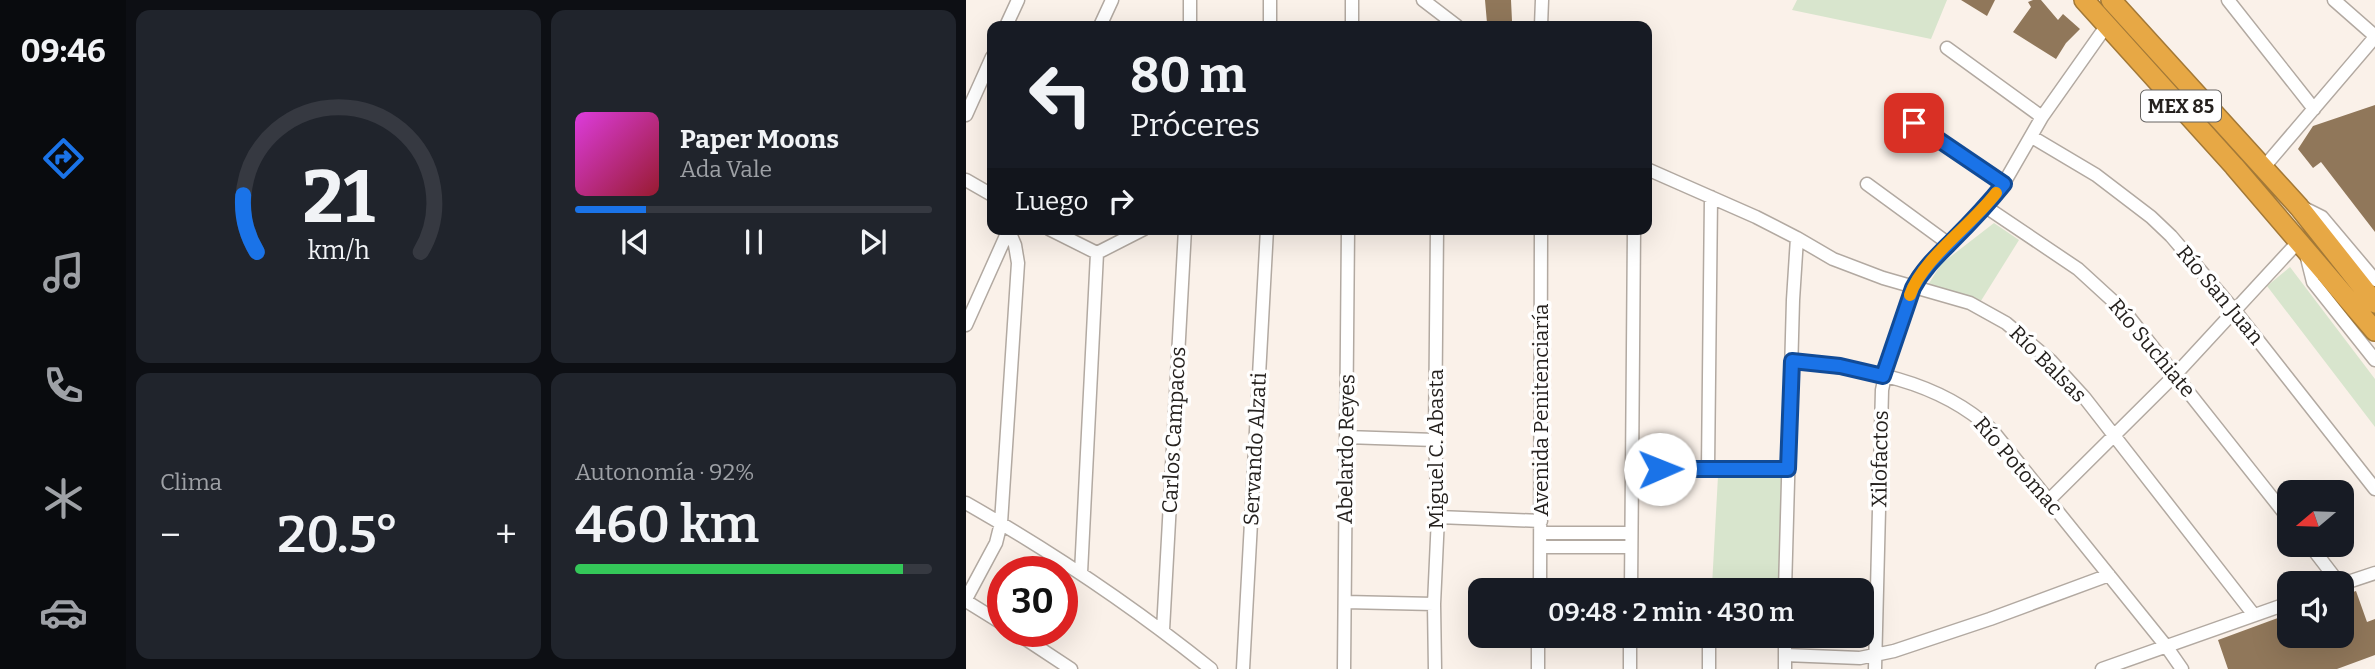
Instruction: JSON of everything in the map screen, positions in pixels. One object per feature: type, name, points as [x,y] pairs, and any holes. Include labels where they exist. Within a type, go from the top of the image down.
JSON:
[{"type":"highway","name":"MEX 85","points":[[2084,0],[2234,166],[2302,246],[2370,305]]},
{"type":"highway","name":"MEX 85","points":[[2111,0],[2299,206],[2370,305],[2375,331]]},
{"type":"street","points":[[1008,21],[1018,0]]},
{"type":"street","points":[[1102,21],[1112,0]]},
{"type":"street","points":[[1190,0],[1190,21]]},
{"type":"street","points":[[1270,0],[1270,21]]},
{"type":"street","points":[[1352,0],[1352,21]]},
{"type":"street","points":[[1423,0],[1447,21]]},
{"type":"street","points":[[1541,21],[1542,0]]},
{"type":"street","points":[[2228,0],[2314,109]]},
{"type":"street","points":[[2263,167],[2375,36],[2334,0]]},
{"type":"street","name":"Xilofactos","points":[[1875,662],[1883,376],[1913,288],[1929,263],[2004,184],[2042,117],[2107,25]]},
{"type":"street","points":[[1947,48],[2042,117]]},
{"type":"street","points":[[966,115],[987,68]]},
{"type":"street","points":[[1897,112],[2004,184]]},
{"type":"street","name":"Río San Juan","points":[[2032,137],[2096,175],[2151,217],[2171,236],[2235,311],[2375,489]]},
{"type":"street","name":"Río Balsas","points":[[1652,171],[1797,238],[1833,259],[1913,288],[1969,303],[2006,323],[2051,361],[2115,436],[2254,615]]},
{"type":"street","points":[[966,180],[987,192]]},
{"type":"street","points":[[1867,184],[1949,244]]},
{"type":"street","points":[[1708,468],[1711,197]]},
{"type":"street","name":"Río Suchiate","points":[[1986,206],[2078,269],[2125,312],[2277,504]]},
{"type":"street","points":[[2299,206],[2322,217],[2375,280]]},
{"type":"street","points":[[966,325],[1007,235]]},
{"type":"street","points":[[987,614],[966,600],[1000,533],[1018,263],[1011,235]]},
{"type":"street","points":[[1061,235],[1097,253]]},
{"type":"street","points":[[1097,253],[1132,235]]},
{"type":"street","name":"Carlos Campacos","points":[[1163,630],[1185,235]]},
{"type":"street","name":"Servando Alzati","points":[[1242,669],[1267,235]]},
{"type":"street","name":"Abelardo Reyes","points":[[1344,669],[1349,235]]},
{"type":"street","name":"Miguel C. Abasta","points":[[1435,669],[1434,604],[1438,517],[1435,440],[1437,235]]},
{"type":"street","name":"Avenida Penitenciaría","points":[[1540,578],[1541,235]]},
{"type":"street","points":[[1631,578],[1634,235]]},
{"type":"street","points":[[1786,578],[1797,238]]},
{"type":"street","points":[[2049,500],[2302,246],[2313,282],[2375,360]]},
{"type":"street","points":[[1081,573],[1097,253]]},
{"type":"street","name":"Río Potomac","points":[[1792,361],[1840,366],[1921,385],[1957,402],[1977,416],[1992,430],[2049,500],[2182,669]]},
{"type":"street","points":[[1346,437],[1435,440]]},
{"type":"street","points":[[1632,469],[1788,469]]},
{"type":"street","points":[[966,503],[1081,573],[1163,630],[1211,669]]},
{"type":"street","points":[[1438,517],[1631,533]]},
{"type":"street","points":[[1541,547],[1631,547]]},
{"type":"street","points":[[2319,557],[2330,571]]},
{"type":"street","points":[[2354,580],[2375,573]]},
{"type":"street","points":[[1785,655],[1875,662],[2109,575]]},
{"type":"street","points":[[1345,602],[1434,604]]},
{"type":"street","points":[[2102,669],[2277,607]]},
{"type":"street","points":[[1038,647],[1071,669]]},
{"type":"street","points":[[1538,648],[1538,669]]},
{"type":"street","points":[[1630,648],[1630,669]]},
{"type":"street","points":[[1709,648],[1709,669]]},
{"type":"street","points":[[1785,648],[1785,669]]},
{"type":"green space","points":[[1797,0],[1947,0],[1931,39],[1792,10]]},
{"type":"green space","points":[[1994,223],[2019,240],[1979,304],[1928,285],[1941,264]]},
{"type":"green space","points":[[2290,267],[2375,379],[2375,427],[2267,286]]},
{"type":"green space","points":[[1718,476],[1782,478],[1780,578],[1712,578]]},
{"type":"building","points":[[1485,0],[1511,0],[1512,21],[1487,21]]},
{"type":"building","points":[[1961,0],[1995,0],[1987,16]]},
{"type":"building","points":[[2041,0],[2058,20],[2063,14],[2080,29],[2066,43],[2056,59],[2013,32],[2031,7],[2028,2]]},
{"type":"building","points":[[2375,105],[2375,232],[2321,162],[2313,168],[2298,149],[2313,126]]},
{"type":"building","points":[[2356,591],[2367,622],[2375,619],[2375,655],[2337,669],[2228,669],[2218,640],[2277,618],[2277,648],[2354,648]]},
{"type":"slow traffic","points":[[1910,295],[1918,277],[1929,263],[1996,193]]},
{"type":"route","points":[[1660,469],[1788,469],[1792,361],[1840,366],[1883,376],[1918,277],[2004,184],[1914,123]]}]
